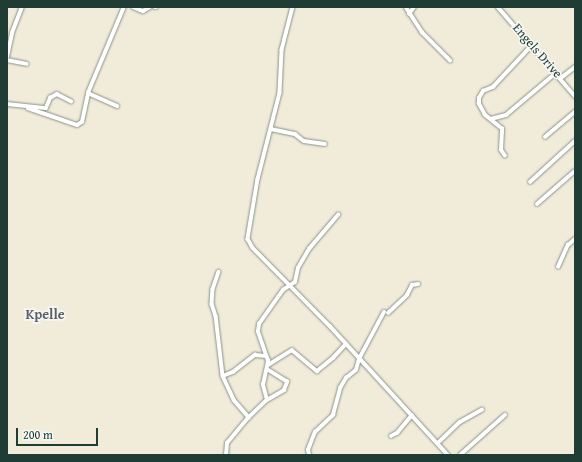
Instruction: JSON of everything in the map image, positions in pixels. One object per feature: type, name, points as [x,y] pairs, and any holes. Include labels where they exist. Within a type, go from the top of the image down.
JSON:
[{"type":"street","points":[[22,7],[12,33],[7,58],[27,64]]},
{"type":"street","points":[[7,104],[28,108],[77,125],[82,122],[88,93],[124,7]]},
{"type":"street","points":[[133,7],[143,11],[150,7]]},
{"type":"street","points":[[293,7],[282,50],[280,93],[249,221],[248,239],[253,248],[346,344],[448,455]]},
{"type":"street","points":[[406,7],[409,14],[422,32],[450,60]]},
{"type":"street","points":[[409,14],[414,7]]},
{"type":"street","name":"Engels Drive","points":[[498,7],[575,96]]},
{"type":"street","points":[[505,156],[501,150],[502,129],[490,118],[479,104],[483,91],[493,87],[532,45]]},
{"type":"street","points":[[561,78],[575,67]]},
{"type":"street","points":[[490,118],[498,119],[506,115],[556,73]]},
{"type":"street","points":[[88,93],[117,106]]},
{"type":"street","points":[[28,108],[46,108],[50,98],[57,94],[71,101]]},
{"type":"street","points":[[545,137],[575,112]]},
{"type":"street","points":[[271,129],[295,134],[304,141],[325,144]]},
{"type":"street","points":[[530,182],[575,141]]},
{"type":"street","points":[[536,204],[575,171]]},
{"type":"street","points":[[267,400],[263,385],[268,370],[268,365],[258,332],[259,324],[283,290],[295,282],[298,268],[309,249],[338,215]]},
{"type":"street","points":[[558,267],[568,245],[575,239]]},
{"type":"street","points":[[219,272],[213,289],[212,304],[216,316],[223,376],[234,400],[249,416]]},
{"type":"street","points":[[309,455],[315,432],[333,415],[340,388],[346,378],[356,370],[359,359],[386,312],[407,295],[412,285],[418,284]]},
{"type":"street","points":[[268,365],[292,350],[317,371],[333,358],[346,344]]},
{"type":"street","points":[[223,376],[233,372],[255,355],[266,356]]},
{"type":"street","points":[[226,455],[227,443],[249,416],[267,400],[284,390],[287,382],[268,370]]},
{"type":"street","points":[[438,443],[460,422],[482,410]]},
{"type":"street","points":[[392,436],[398,433],[412,415]]},
{"type":"street","points":[[460,455],[505,415]]},
{"type":"district","name":"Kpelle","points":[[45,314]]}]
